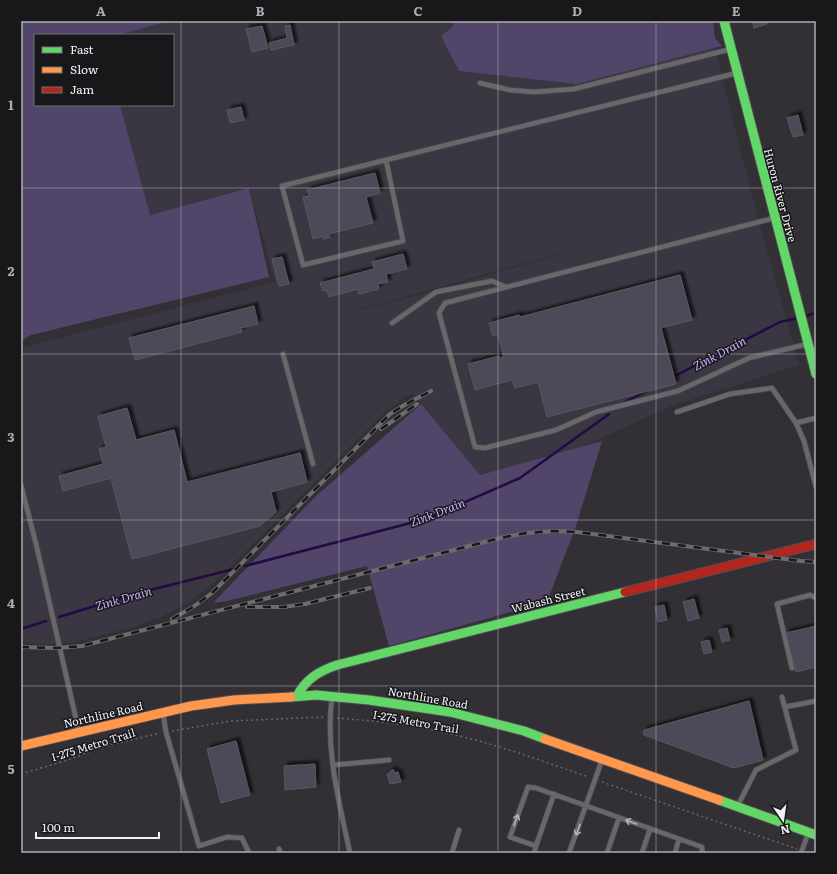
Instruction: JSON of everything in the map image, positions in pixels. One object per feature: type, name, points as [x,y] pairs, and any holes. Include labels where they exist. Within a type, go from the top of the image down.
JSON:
[{"type":"street","name":"Huron River Drive","points":[[724,21],[816,374]]},
{"type":"street","name":"Wabash Street","points":[[296,696],[300,688],[308,679],[321,671],[368,657],[816,544]]},
{"type":"street","name":"Northline Road","points":[[21,746],[191,706],[234,700],[296,696],[332,697],[412,706],[475,718],[524,731],[812,834]]},
{"type":"lane","points":[[480,83],[510,90],[534,92],[574,89],[731,49]]},
{"type":"lane","points":[[386,160],[403,240],[303,265],[282,186],[386,160],[737,73]]},
{"type":"lane","points":[[775,218],[445,303],[440,313],[475,447],[484,448],[556,430],[596,412],[678,391],[749,358],[808,344]]},
{"type":"lane","points":[[392,323],[436,292],[492,281],[507,287]]},
{"type":"lane","points":[[283,354],[313,464]]},
{"type":"lane","points":[[676,412],[730,394],[772,388],[796,423],[804,441],[816,487]]},
{"type":"lane","points":[[796,423],[816,418]]},
{"type":"lane","points":[[21,485],[79,732]]},
{"type":"lane","points":[[792,668],[777,604],[810,595],[816,598]]},
{"type":"lane","points":[[332,697],[329,717],[334,784],[350,853]]},
{"type":"lane","points":[[737,807],[756,770],[796,750],[782,697]]},
{"type":"lane","points":[[785,707],[816,701]]},
{"type":"lane","points":[[163,712],[166,732],[199,846],[227,837],[242,838],[249,853]]},
{"type":"lane","points":[[569,853],[602,759]]},
{"type":"lane","points":[[333,765],[389,760]]},
{"type":"lane","points":[[536,846],[510,837],[528,787],[554,794],[702,847],[702,853]]},
{"type":"lane","points":[[534,853],[554,794]]},
{"type":"lane","points":[[607,853],[619,818]]},
{"type":"lane","points":[[642,853],[650,829]]},
{"type":"lane","points":[[452,853],[459,830]]},
{"type":"lane","points":[[801,853],[812,834]]},
{"type":"lane","points":[[675,853],[679,839]]},
{"type":"path","name":"I-275 Metro Trail","points":[[21,774],[68,760],[98,748],[166,732],[231,721],[329,717],[391,723],[446,732],[498,746],[797,849]]},
{"type":"shaded area","points":[[21,21],[170,21],[122,34],[34,34],[34,106],[120,106],[150,215],[249,188],[269,277],[31,335],[21,341]]},
{"type":"shaded area","points":[[170,21],[708,21],[753,200],[799,365],[671,406],[580,448],[480,475],[412,394],[403,398],[382,415],[211,586],[188,603],[161,617],[134,627],[71,643],[45,644],[21,642],[21,348],[275,282],[249,188],[149,215],[120,106],[174,106],[174,34],[122,34]],"holes":[[[631,234],[426,293],[339,315]]]},
{"type":"shaded area","points":[[452,21],[713,21],[715,38],[722,46],[577,84],[459,71],[441,36],[454,26]]},
{"type":"shaded area","points":[[421,404],[480,475],[602,441],[576,526],[547,602],[389,646],[367,566],[227,601],[213,603],[315,497]]},
{"type":"building","points":[[752,21],[766,21],[767,24],[754,28]]},
{"type":"building","points":[[290,25],[294,45],[271,50],[269,43],[287,38],[285,26]]},
{"type":"building","points":[[262,26],[268,48],[252,52],[246,29]]},
{"type":"building","points":[[241,107],[244,120],[230,123],[227,110]]},
{"type":"building","points":[[798,115],[803,135],[793,137],[787,118]]},
{"type":"building","points":[[375,173],[380,193],[366,197],[373,223],[329,234],[330,237],[323,239],[322,236],[313,239],[303,197],[309,196],[307,190]]},
{"type":"building","points":[[403,254],[407,269],[386,274],[388,282],[378,284],[379,289],[359,294],[358,289],[329,297],[327,290],[323,291],[320,283],[374,269],[372,262]]},
{"type":"building","points":[[282,257],[289,284],[279,286],[272,259]]},
{"type":"building","points":[[680,275],[692,320],[661,328],[676,384],[547,417],[538,382],[515,388],[512,380],[475,390],[468,364],[499,356],[500,360],[502,360],[501,357],[504,357],[498,334],[493,336],[489,323],[519,315],[520,317]]},
{"type":"building","points":[[254,306],[258,324],[241,328],[242,332],[135,360],[129,338]]},
{"type":"building","points":[[127,408],[136,440],[174,430],[187,482],[300,453],[307,482],[271,492],[276,512],[260,526],[132,559],[111,478],[63,491],[59,476],[103,464],[99,449],[106,447],[98,416]]},
{"type":"building","points":[[694,599],[699,618],[688,621],[683,602]]},
{"type":"building","points":[[664,605],[667,620],[658,622],[655,607]]},
{"type":"building","points":[[816,626],[816,667],[796,672],[786,633]]},
{"type":"building","points":[[727,628],[730,640],[722,642],[719,630]]},
{"type":"building","points":[[709,640],[712,652],[704,654],[701,642]]},
{"type":"building","points":[[749,701],[763,760],[734,768],[644,735],[643,732],[644,730]]},
{"type":"building","points":[[236,741],[250,795],[221,803],[207,749]]},
{"type":"building","points":[[315,764],[316,787],[285,790],[284,766]]},
{"type":"building","points":[[394,770],[394,773],[398,772],[401,782],[390,784],[387,774]]},
{"type":"waterway","name":"Zink Drain","points":[[805,316],[816,313]]},
{"type":"waterway","name":"Zink Drain","points":[[671,378],[780,322],[798,318]]},
{"type":"waterway","name":"Zink Drain","points":[[625,402],[647,391]]},
{"type":"waterway","name":"Zink Drain","points":[[245,566],[426,519],[520,478],[609,414]]},
{"type":"waterway","name":"Zink Drain","points":[[59,617],[134,594],[234,569]]},
{"type":"waterway","name":"Zink Drain","points":[[21,629],[46,621]]},
{"type":"railway","points":[[172,619],[193,607],[212,593],[390,414],[431,391]]},
{"type":"railway","points":[[381,429],[417,404]]},
{"type":"railway","points":[[21,647],[57,648],[82,646],[500,538],[526,533],[554,531],[577,532],[816,562]]},
{"type":"railway","points":[[247,607],[283,607],[305,604],[370,588]]},
{"type":"traffic: fast","points":[[724,21],[816,374]]},
{"type":"traffic: fast","points":[[297,696],[309,680],[314,676],[337,665],[625,592]]},
{"type":"traffic: fast","points":[[291,697],[316,695],[369,700],[450,712],[524,731],[545,739]]},
{"type":"traffic: fast","points":[[719,800],[816,835]]},
{"type":"traffic: slow","points":[[21,746],[191,706],[234,700],[291,697]]},
{"type":"traffic: slow","points":[[545,739],[719,800]]},
{"type":"traffic: jam","points":[[625,592],[816,544]]}]
